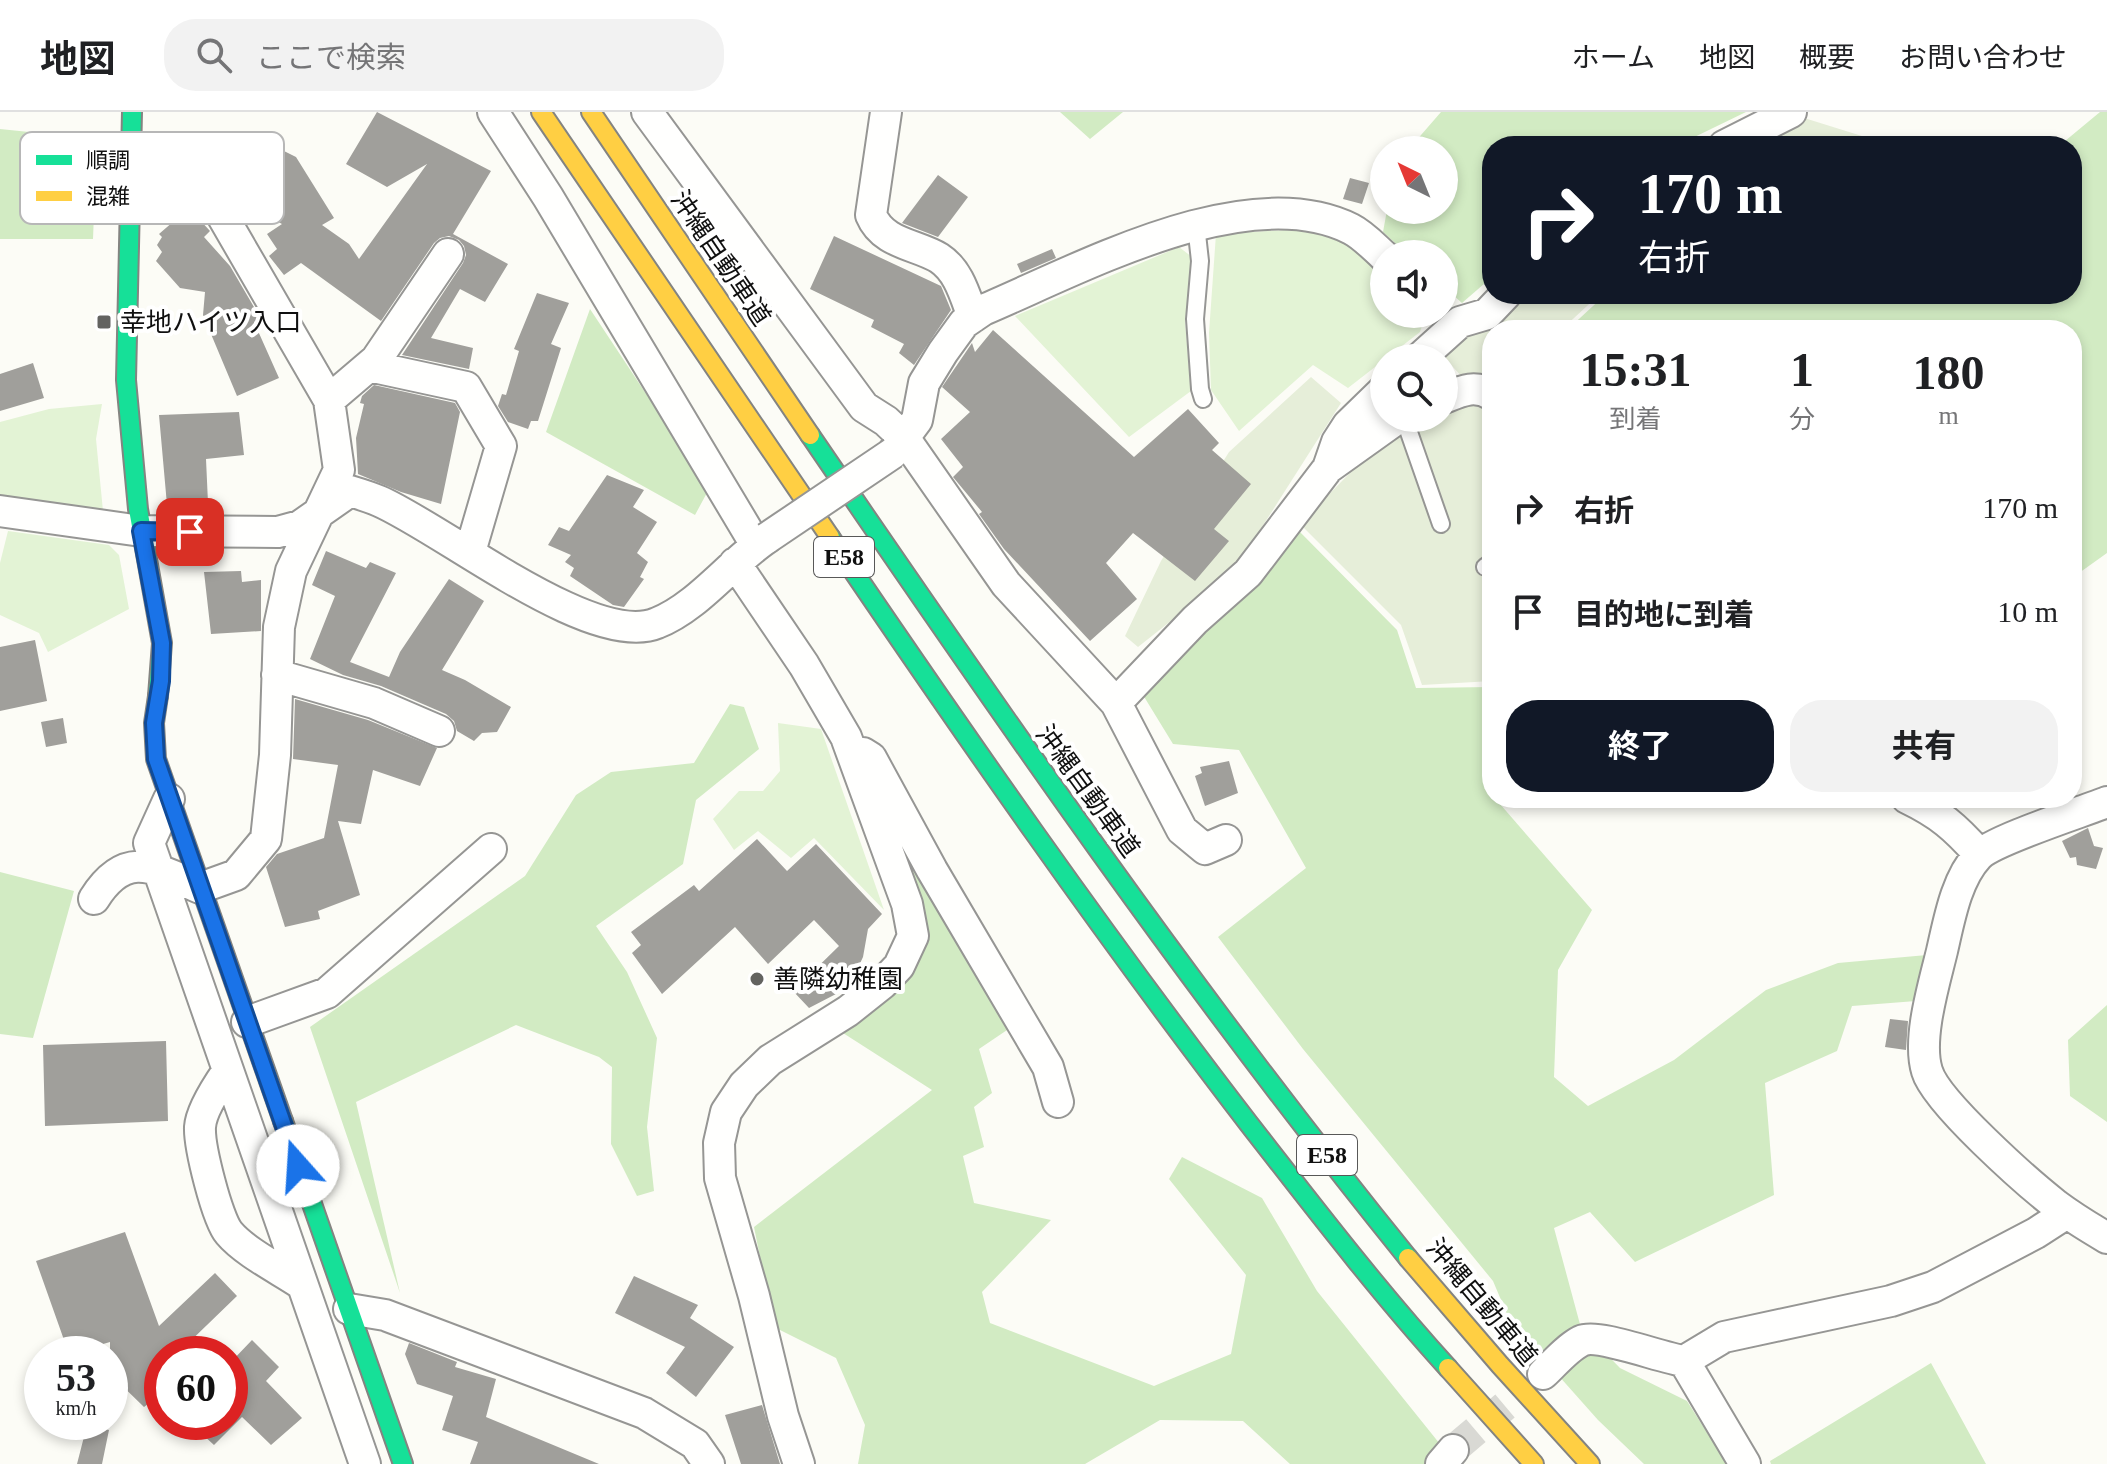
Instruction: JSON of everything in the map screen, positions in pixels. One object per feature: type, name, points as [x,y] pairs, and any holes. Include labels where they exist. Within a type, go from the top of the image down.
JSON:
[{"type":"main road","points":[[132,112],[132,132]]},
{"type":"main road","name":"E58","points":[[541,112],[971,745],[1152,998],[1302,1192],[1442,1362],[1534,1464]]},
{"type":"main road","name":"沖縄自動車道","points":[[591,112],[1018,739],[1218,1015],[1406,1254],[1503,1369],[1590,1464]]},
{"type":"main road","points":[[130,224],[126,380],[129,439],[141,531],[162,643],[161,681],[154,723],[156,759],[403,1464]]},
{"type":"street","points":[[493,112],[548,197],[753,548],[804,665],[848,744],[907,904],[913,936],[899,966],[848,1011],[770,1060],[744,1085],[726,1112],[719,1143],[720,1178],[754,1296],[783,1416],[799,1464]]},
{"type":"street","points":[[647,112],[864,407],[886,421],[899,446],[1006,584],[1116,703],[1182,830],[1205,849],[1226,840]]},
{"type":"street","points":[[886,112],[871,215],[874,222],[894,239],[940,259],[957,276],[973,317]]},
{"type":"street","points":[[1744,136],[1791,112]]},
{"type":"street","points":[[0,511],[141,531],[278,532],[300,526],[350,491],[380,501],[539,594],[618,627],[642,628],[674,614],[753,548],[899,446],[917,420],[924,383],[943,352],[964,323],[983,310],[1091,264],[1196,225],[1244,216],[1307,215],[1331,220],[1355,230],[1370,243]]},
{"type":"street","points":[[94,899],[107,878],[130,867],[157,869],[200,888],[236,875],[266,839],[275,755],[279,627],[291,571],[339,470],[329,400],[227,224]]},
{"type":"street","points":[[329,400],[376,360],[448,254]]},
{"type":"street","points":[[1458,316],[1487,314],[1496,304]]},
{"type":"street","points":[[1431,344],[1443,328]]},
{"type":"street","points":[[369,366],[466,387],[501,446],[470,552]]},
{"type":"street","points":[[1458,394],[1482,389]]},
{"type":"street","points":[[1116,703],[1195,620],[1248,573],[1328,468],[1337,442],[1348,425],[1370,404]]},
{"type":"street","points":[[1328,468],[1381,432]]},
{"type":"street","points":[[277,675],[374,703],[439,731]]},
{"type":"street","points":[[848,744],[871,758],[932,870],[1048,1067],[1058,1102]]},
{"type":"street","points":[[169,799],[149,843],[365,1464]]},
{"type":"street","points":[[2107,802],[2007,840],[1979,854],[1965,879],[1951,916],[1925,1028],[1924,1056],[1927,1072],[1939,1093],[1957,1112],[2067,1213],[2107,1238]]},
{"type":"street","points":[[1928,808],[1954,826],[1979,854]]},
{"type":"street","points":[[247,1022],[327,993],[491,849]]},
{"type":"street","points":[[227,1072],[215,1090],[200,1126],[212,1192],[221,1220],[240,1243],[300,1283]]},
{"type":"street","points":[[1543,1374],[1581,1341],[1599,1339],[1684,1361],[1724,1337],[1891,1301],[1933,1287],[2036,1233],[2067,1213]]},
{"type":"street","points":[[349,1309],[385,1315],[644,1413],[695,1444],[709,1464]]},
{"type":"street","points":[[1684,1361],[1745,1464]]},
{"type":"lane","points":[[1196,225],[1200,261],[1195,319],[1203,399]]},
{"type":"lane","points":[[1406,432],[1441,524]]},
{"type":"green space","points":[[1060,112],[1123,112],[1090,139]]},
{"type":"green space","points":[[1441,112],[1746,112],[1697,136],[1482,136],[1482,286],[1462,303],[1458,299],[1458,240],[1392,240],[1383,232],[1384,224],[1458,224],[1458,136],[1420,136]]},
{"type":"green space","points":[[2100,112],[2107,112],[2107,553],[2082,571],[2082,320],[1578,320],[1595,304],[2082,304],[2082,136],[2071,136]]},
{"type":"green space","points":[[1801,117],[1862,136],[1766,136]]},
{"type":"green space","points":[[0,129],[29,132],[20,132],[20,224],[94,224],[93,239],[0,239]]},
{"type":"green space","points":[[1303,229],[1357,247],[1370,260],[1370,328],[1421,328],[1420,332],[1405,344],[1370,344],[1370,371],[1348,388],[1313,365],[1239,431],[1211,390],[1209,333],[1216,234]]},
{"type":"green space","points":[[1179,247],[1192,257],[1185,322],[1191,391],[1129,437],[1015,316]]},
{"type":"green space","points":[[1503,304],[1589,304],[1572,320],[1484,320]]},
{"type":"green space","points":[[590,309],[709,489],[695,515],[546,432]]},
{"type":"green space","points":[[1482,322],[1482,385],[1464,379],[1458,372],[1458,344],[1455,344]]},
{"type":"green space","points":[[1311,377],[1341,403],[1234,571],[1138,647],[1125,636],[1161,561],[1229,452]]},
{"type":"green space","points":[[1467,403],[1482,408],[1482,682],[1422,685],[1401,625],[1300,524],[1383,439],[1396,432],[1458,432],[1458,405]]},
{"type":"green space","points":[[102,404],[96,439],[103,511],[0,496],[0,422],[49,409]]},
{"type":"green space","points":[[1298,530],[1397,630],[1416,688],[1482,687],[1482,808],[1503,808],[1592,910],[1558,970],[1554,1077],[1588,1106],[1674,1060],[1766,990],[1838,963],[1927,955],[1916,1001],[1852,1006],[1837,1051],[1765,1083],[1774,1195],[1635,1262],[1590,1212],[1554,1228],[1581,1328],[1620,1368],[1687,1401],[1727,1464],[1644,1464],[1598,1420],[1510,1321],[1493,1281],[1303,1049],[1218,937],[1306,868],[1239,750],[1173,744],[1143,695]]},
{"type":"green space","points":[[8,531],[109,545],[119,555],[129,609],[48,652],[39,633],[0,615],[0,563]]},
{"type":"green space","points":[[730,704],[744,707],[759,749],[696,800],[683,864],[596,926],[627,972],[657,1038],[647,1127],[654,1191],[637,1196],[611,1144],[612,1067],[599,1057],[516,1025],[356,1102],[400,1293],[310,1027],[525,876],[576,795],[611,772],[694,763]]},
{"type":"green space","points":[[778,723],[821,729],[884,910],[814,838],[791,858],[758,831],[734,850],[713,819],[739,791],[763,791],[780,771]]},
{"type":"green space","points":[[899,846],[912,852],[1013,1026],[979,1049],[992,1093],[974,1107],[984,1147],[963,1156],[974,1203],[1051,1220],[982,1292],[990,1323],[1154,1386],[1231,1354],[1246,1275],[1169,1179],[1182,1157],[1262,1198],[1317,1291],[1456,1464],[1290,1464],[1243,1421],[1160,1420],[1085,1464],[858,1464],[865,1425],[836,1358],[774,1327],[754,1227],[932,1090],[843,1033],[911,969]]},
{"type":"green space","points":[[0,872],[74,891],[33,1038],[0,1034]]},
{"type":"green space","points":[[2107,1005],[2107,1122],[2070,1096],[2068,1040]]},
{"type":"green space","points":[[1931,1363],[1986,1464],[1771,1464],[1770,1461]]},
{"type":"building","points":[[377,112],[491,171],[453,234],[508,264],[485,302],[460,289],[431,338],[473,348],[469,369],[402,355],[463,263],[466,255],[459,240],[449,236],[434,243],[381,321],[301,263],[284,275],[269,256],[277,249],[267,234],[284,224],[284,151],[296,157],[334,218],[322,225],[349,244],[359,259],[427,164],[387,187],[346,164]]},
{"type":"building","points":[[938,175],[968,197],[938,237],[902,223]]},
{"type":"building","points":[[1350,178],[1369,183],[1362,204],[1343,199]]},
{"type":"building","points":[[171,224],[204,224],[210,231],[204,237],[230,266],[261,319],[254,322],[279,378],[237,396],[203,315],[205,292],[180,288],[156,261],[162,252],[157,245],[162,237],[159,234]]},
{"type":"building","points":[[834,236],[941,286],[951,310],[914,365],[899,353],[904,344],[871,327],[874,320],[810,289]]},
{"type":"building","points":[[1052,249],[1056,258],[1021,273],[1017,264]]},
{"type":"building","points":[[537,293],[569,303],[551,344],[561,348],[538,421],[531,421],[528,429],[508,422],[498,406],[502,394],[506,395],[519,351],[514,349]]},
{"type":"building","points":[[993,330],[1134,457],[1188,409],[1219,443],[1212,450],[1251,484],[1214,529],[1229,541],[1195,581],[1133,533],[1106,563],[1137,599],[1090,641],[1004,549],[979,514],[982,512],[953,477],[963,467],[941,439],[970,412],[942,387],[972,343],[975,352]]},
{"type":"building","points":[[33,363],[44,398],[0,411],[0,374]]},
{"type":"building","points":[[374,385],[455,403],[460,412],[441,504],[358,474],[356,438],[364,404],[360,403],[362,396]]},
{"type":"building","points":[[239,412],[244,455],[206,459],[208,503],[167,505],[159,415]]},
{"type":"building","points":[[607,475],[644,490],[633,507],[657,522],[637,553],[648,562],[640,577],[644,579],[624,607],[613,605],[570,576],[574,568],[565,562],[571,555],[548,545],[559,527],[569,531]]},
{"type":"building","points":[[326,551],[366,568],[370,562],[396,573],[350,662],[389,677],[400,652],[449,579],[484,601],[442,670],[511,707],[497,732],[482,733],[474,741],[457,731],[454,721],[446,714],[381,686],[343,675],[310,659],[335,596],[312,585]]},
{"type":"building","points":[[241,571],[242,582],[261,580],[261,631],[211,634],[204,572]]},
{"type":"building","points":[[35,640],[47,701],[0,711],[0,647]]},
{"type":"building","points":[[295,699],[368,720],[437,748],[420,786],[373,770],[361,824],[338,821],[360,895],[318,911],[320,919],[285,927],[266,867],[277,854],[324,838],[338,765],[293,759]]},
{"type":"building","points":[[63,718],[67,743],[46,747],[41,722]]},
{"type":"building","points":[[1229,761],[1238,793],[1205,806],[1195,776],[1202,773],[1200,767]]},
{"type":"building","points":[[2088,828],[2094,846],[2103,848],[2096,869],[2077,865],[2076,857],[2070,858],[2062,841]]},
{"type":"building","points":[[757,839],[787,871],[816,844],[882,914],[868,929],[863,957],[856,972],[836,994],[809,1008],[793,991],[839,946],[814,920],[768,964],[735,927],[662,994],[632,953],[641,945],[631,932],[694,885],[699,891]]},
{"type":"building","points":[[1890,1019],[1908,1021],[1906,1050],[1885,1047]]},
{"type":"building","points":[[166,1041],[168,1121],[45,1126],[43,1045]]},
{"type":"building","points":[[125,1232],[159,1326],[215,1273],[237,1296],[196,1336],[144,1336],[144,1407],[128,1391],[128,1336],[63,1336],[36,1261]]},
{"type":"building","points":[[634,1276],[698,1305],[690,1318],[734,1347],[696,1397],[666,1373],[685,1347],[615,1313]]},
{"type":"building","points":[[252,1340],[279,1367],[266,1381],[302,1418],[271,1445],[248,1423],[248,1344]]},
{"type":"building","points":[[409,1343],[457,1362],[455,1367],[496,1379],[486,1417],[599,1464],[470,1464],[478,1442],[442,1430],[453,1396],[417,1384],[405,1354]]},
{"type":"building","points":[[762,1405],[780,1464],[741,1464],[725,1415]]},
{"type":"building","points":[[83,1440],[107,1440],[102,1464],[77,1464]]},
{"type":"tunnel","points":[[1453,1450],[1505,1406]]},
{"type":"traffic: fast","points":[[132,112],[132,132]]},
{"type":"traffic: fast","points":[[129,224],[126,380],[138,509],[162,643],[158,696]]},
{"type":"traffic: fast","points":[[810,435],[1100,852],[1251,1057],[1408,1258]]},
{"type":"traffic: fast","points":[[830,537],[1140,980],[1346,1248],[1448,1368]]},
{"type":"traffic: fast","points":[[283,1121],[403,1464]]},
{"type":"traffic: slow","points":[[541,112],[830,537]]},
{"type":"traffic: slow","points":[[591,112],[810,435]]},
{"type":"traffic: slow","points":[[158,696],[154,723],[156,759],[283,1121]]},
{"type":"traffic: slow","points":[[1408,1258],[1590,1464]]},
{"type":"traffic: slow","points":[[1448,1368],[1534,1464]]},
{"type":"place","name":"幸地ハイツ入口","points":[[104,322]]},
{"type":"place","name":"善隣幼稚園","points":[[757,979]]},
{"type":"route","points":[[190,532],[141,531],[162,643],[161,681],[154,723],[156,759],[298,1166]]}]
